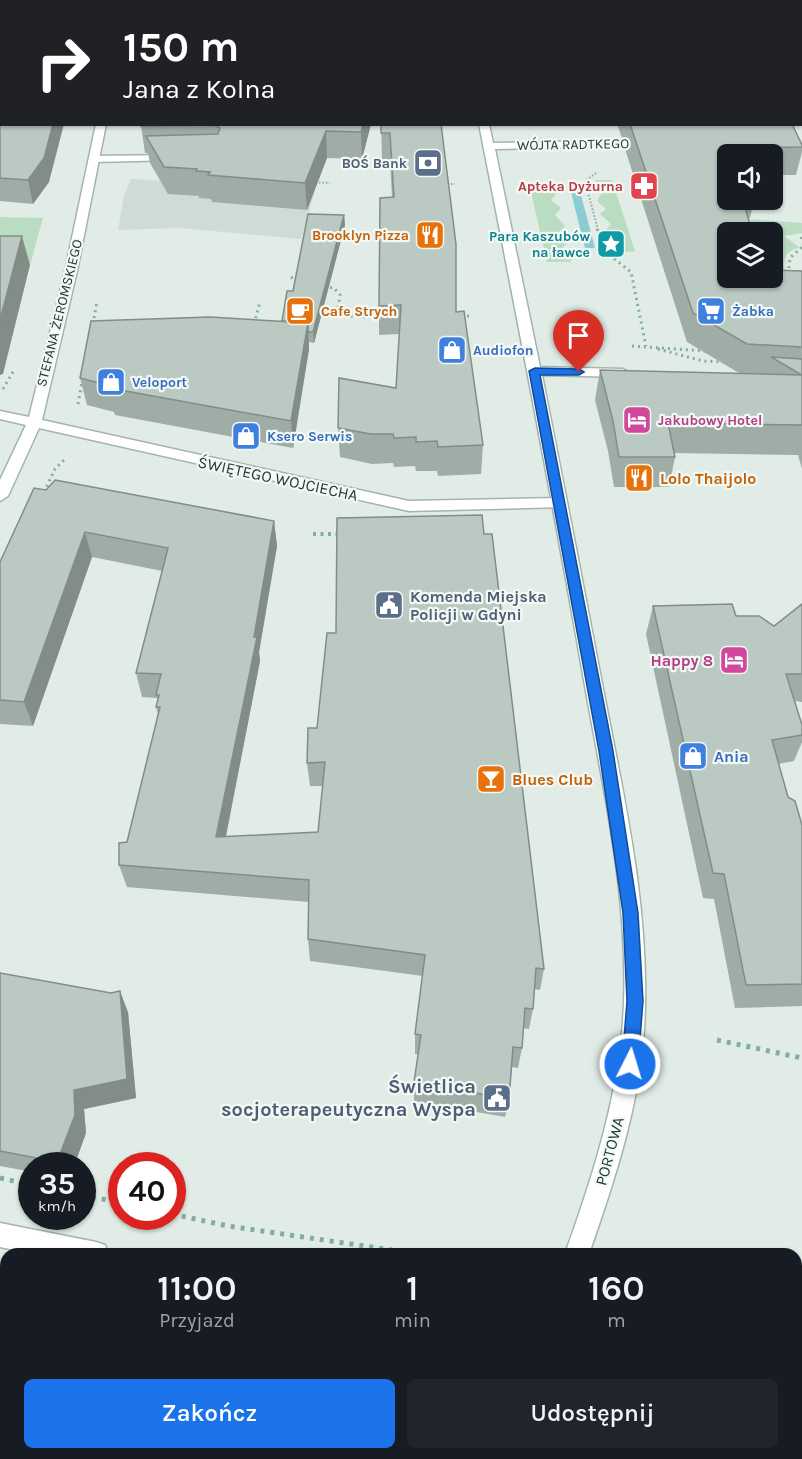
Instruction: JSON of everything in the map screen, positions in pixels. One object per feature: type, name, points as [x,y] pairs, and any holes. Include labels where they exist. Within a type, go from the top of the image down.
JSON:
[{"type":"street","name":"STEFANA ŻEROMSKIEGO","points":[[0,496],[34,424],[71,271],[101,126]]},
{"type":"street","name":"PORTOWA","points":[[484,126],[535,371],[615,804],[631,913],[635,1001],[630,1064],[604,1173],[580,1248]]},
{"type":"street","name":"WÓJTA RADTKEGO","points":[[488,146],[661,142]]},
{"type":"street","points":[[94,159],[183,158]]},
{"type":"street","points":[[535,371],[635,374]]},
{"type":"street","name":"ŚWIĘTEGO WOJCIECHA","points":[[0,416],[409,506],[559,503]]},
{"type":"street","points":[[0,1235],[66,1248]]},
{"type":"path","points":[[596,173],[585,181],[603,250],[631,272],[646,346]]},
{"type":"path","points":[[311,182],[330,183]]},
{"type":"path","points":[[444,184],[455,184]]},
{"type":"path","points":[[788,276],[786,265],[789,256],[802,248]]},
{"type":"path","points":[[291,277],[304,286]]},
{"type":"path","points":[[314,287],[334,288],[340,295],[337,316],[380,317]]},
{"type":"path","points":[[252,331],[260,302]]},
{"type":"path","points":[[455,316],[473,316]]},
{"type":"path","points":[[646,346],[707,351]]},
{"type":"path","points":[[646,346],[703,361],[734,363]]},
{"type":"path","points":[[41,498],[55,469]]},
{"type":"path","points":[[717,1040],[802,1058]]},
{"type":"path","points":[[0,1178],[18,1182]]},
{"type":"path","points":[[186,1217],[228,1226],[378,1248]]},
{"type":"shaded area","points":[[131,179],[316,187],[301,239],[179,228],[118,230],[124,196]]},
{"type":"green space","points":[[596,180],[612,180],[635,251],[617,252],[609,247],[615,239],[605,231],[611,224],[600,214],[606,209],[597,201],[602,193],[592,185]]},
{"type":"green space","points":[[549,187],[557,193],[551,200],[561,208],[555,215],[565,226],[559,232],[569,241],[563,247],[573,258],[570,262],[547,262],[530,188]]},
{"type":"green space","points":[[0,217],[43,218],[30,265],[0,266]]},
{"type":"green space","points":[[734,218],[802,223],[802,233],[784,236],[799,247],[785,257],[787,284],[783,282],[783,222],[735,222]]},
{"type":"water","points":[[569,184],[578,184],[595,248],[585,248]]},
{"type":"building","points":[[0,126],[52,126],[44,158],[28,180],[0,178]]},
{"type":"building","points":[[216,126],[362,126],[361,132],[326,131],[305,183],[208,175],[210,172],[196,171],[197,169],[164,167],[146,136],[218,134],[220,128]]},
{"type":"building","points":[[381,126],[441,126],[456,244],[456,312],[464,311],[483,445],[438,447],[437,441],[416,442],[416,437],[394,438],[393,434],[371,434],[338,428],[339,378],[396,388],[401,305],[379,306],[380,198],[394,197],[390,133],[381,133]]},
{"type":"building","points":[[631,126],[793,126],[802,147],[783,147],[783,144],[717,144],[717,210],[746,210],[749,222],[717,222],[717,288],[783,288],[783,270],[802,271],[802,347],[747,344],[693,313]]},
{"type":"building","points":[[308,214],[344,215],[313,332],[308,332],[308,323],[282,321],[287,291],[293,291]]},
{"type":"building","points":[[0,236],[22,236],[0,320]]},
{"type":"building","points":[[210,317],[308,323],[291,421],[109,388],[107,385],[80,378],[91,321]]},
{"type":"building","points":[[771,357],[802,359],[802,375]]},
{"type":"building","points":[[600,370],[802,375],[802,425],[668,423],[675,457],[619,457],[613,421]]},
{"type":"building","points":[[55,480],[274,521],[254,637],[257,637],[216,837],[318,832],[325,762],[307,763],[308,728],[317,728],[327,633],[336,633],[337,518],[482,515],[484,534],[492,534],[544,969],[536,968],[533,1009],[525,1008],[522,1048],[513,1047],[509,1099],[414,1082],[421,1035],[415,1034],[425,955],[308,939],[309,880],[119,865],[119,843],[127,842],[160,707],[156,707],[159,695],[156,695],[161,674],[136,673],[168,548],[85,532],[24,702],[0,700],[0,562],[34,488],[46,490]]},
{"type":"building","points":[[732,604],[736,616],[759,616],[774,626],[802,604],[802,674],[786,674],[802,725],[802,735],[772,740],[788,797],[795,801],[802,825],[802,984],[746,985],[724,874],[713,873],[653,606]]},
{"type":"building","points":[[0,973],[111,993],[120,991],[127,1079],[74,1090],[75,1115],[61,1152],[18,1152],[18,1154],[0,1151]]},
{"type":"place","name":"BOŚ Bank","points":[[428,163]]},
{"type":"place","name":"Apteka Dyżurna","points":[[644,186]]},
{"type":"place","name":"Brooklyn Pizza","points":[[430,235]]},
{"type":"place","name":"Para Kaszubów na ławce","points":[[611,244]]},
{"type":"place","name":"Cafe Strych","points":[[300,311]]},
{"type":"place","name":"Żabka","points":[[711,311]]},
{"type":"place","name":"Audiofon","points":[[452,350]]},
{"type":"place","name":"Veloport","points":[[111,382]]},
{"type":"place","name":"Jakubowy Hotel","points":[[637,420]]},
{"type":"place","name":"Ksero Serwis","points":[[246,436]]},
{"type":"place","name":"Lolo Thaijolo","points":[[639,478]]},
{"type":"place","name":"Komenda Miejska Policji w Gdyni","points":[[389,605]]},
{"type":"place","name":"Happy 8","points":[[734,660]]},
{"type":"place","name":"Ania","points":[[693,756]]},
{"type":"place","name":"Blues Club","points":[[491,779]]},
{"type":"place","name":"Świetlica socjoterapeutyczna Wyspa","points":[[497,1098]]},
{"type":"route","points":[[579,372],[535,371],[606,751],[631,913],[635,1001],[630,1064]]}]
